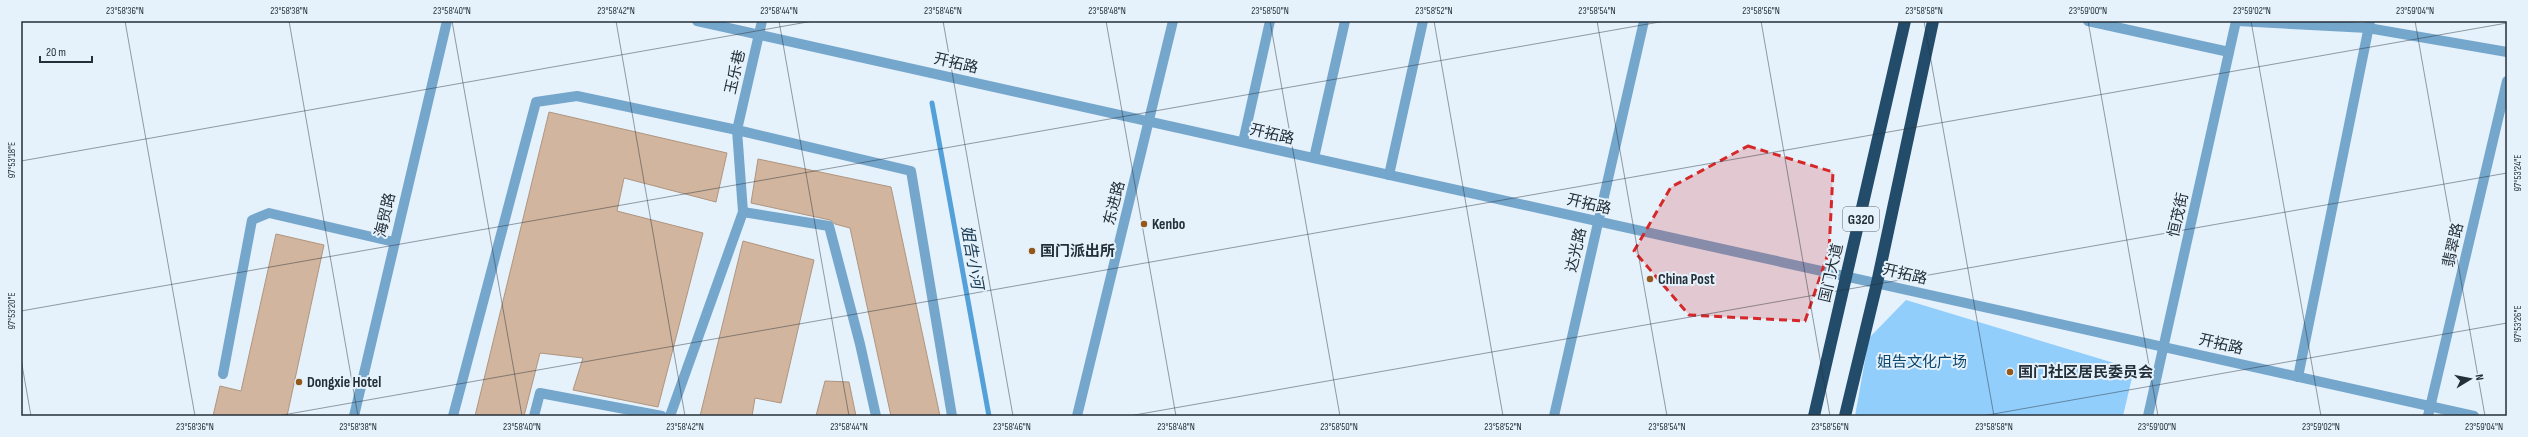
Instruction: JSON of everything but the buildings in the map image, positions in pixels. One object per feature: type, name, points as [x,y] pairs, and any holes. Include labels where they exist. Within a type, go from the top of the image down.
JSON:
[{"type":"highway","name":"国门大道","points":[[1814,416],[1905,21]]},
{"type":"highway","name":"G320","points":[[1845,416],[1877,283],[1933,21]]},
{"type":"street","name":"海贸路","points":[[354,416],[447,21]]},
{"type":"street","name":"开拓路","points":[[696,21],[2298,377],[2430,411],[2474,416]]},
{"type":"street","name":"玉乐巷","points":[[743,212],[737,130],[762,21]]},
{"type":"street","name":"东进路","points":[[1077,416],[1149,122],[1172,21]]},
{"type":"street","points":[[1243,142],[1270,21]]},
{"type":"street","points":[[1314,158],[1345,21]]},
{"type":"street","points":[[1389,175],[1423,21]]},
{"type":"street","name":"达光路","points":[[1554,416],[1644,21]]},
{"type":"street","points":[[2088,21],[2229,52]]},
{"type":"street","points":[[2237,21],[2369,25],[2507,52]]},
{"type":"street","name":"恒茂街","points":[[2148,416],[2237,21]]},
{"type":"street","points":[[2298,377],[2369,25]]},
{"type":"street","name":"翡翠路","points":[[2430,411],[2507,80]]},
{"type":"street","points":[[452,416],[536,102],[577,96],[737,130],[911,171],[952,416]]},
{"type":"street","points":[[670,416],[743,212],[829,226],[860,344],[876,416]]},
{"type":"street","points":[[223,374],[252,220],[269,213],[394,242]]},
{"type":"street","points":[[534,416],[540,393],[662,416]]},
{"type":"highlighted area","points":[[1748,146],[1833,172],[1829,251],[1805,321],[1689,315],[1634,251],[1671,187]]},
{"type":"green space","name":"姐告文化广场","points":[[1906,300],[2134,369],[2123,416],[1855,416],[1869,338]]},
{"type":"waterway","name":"姐告小河","points":[[932,103],[989,416]]},
{"type":"place","name":"Kenbo","points":[[1144,224]]},
{"type":"place","name":"国门派出所","points":[[1032,251]]},
{"type":"place","name":"China Post","points":[[1650,279]]},
{"type":"place","name":"国门社区居民委员会","points":[[2010,372]]},
{"type":"place","name":"Dongxie Hotel","points":[[299,382]]}]
